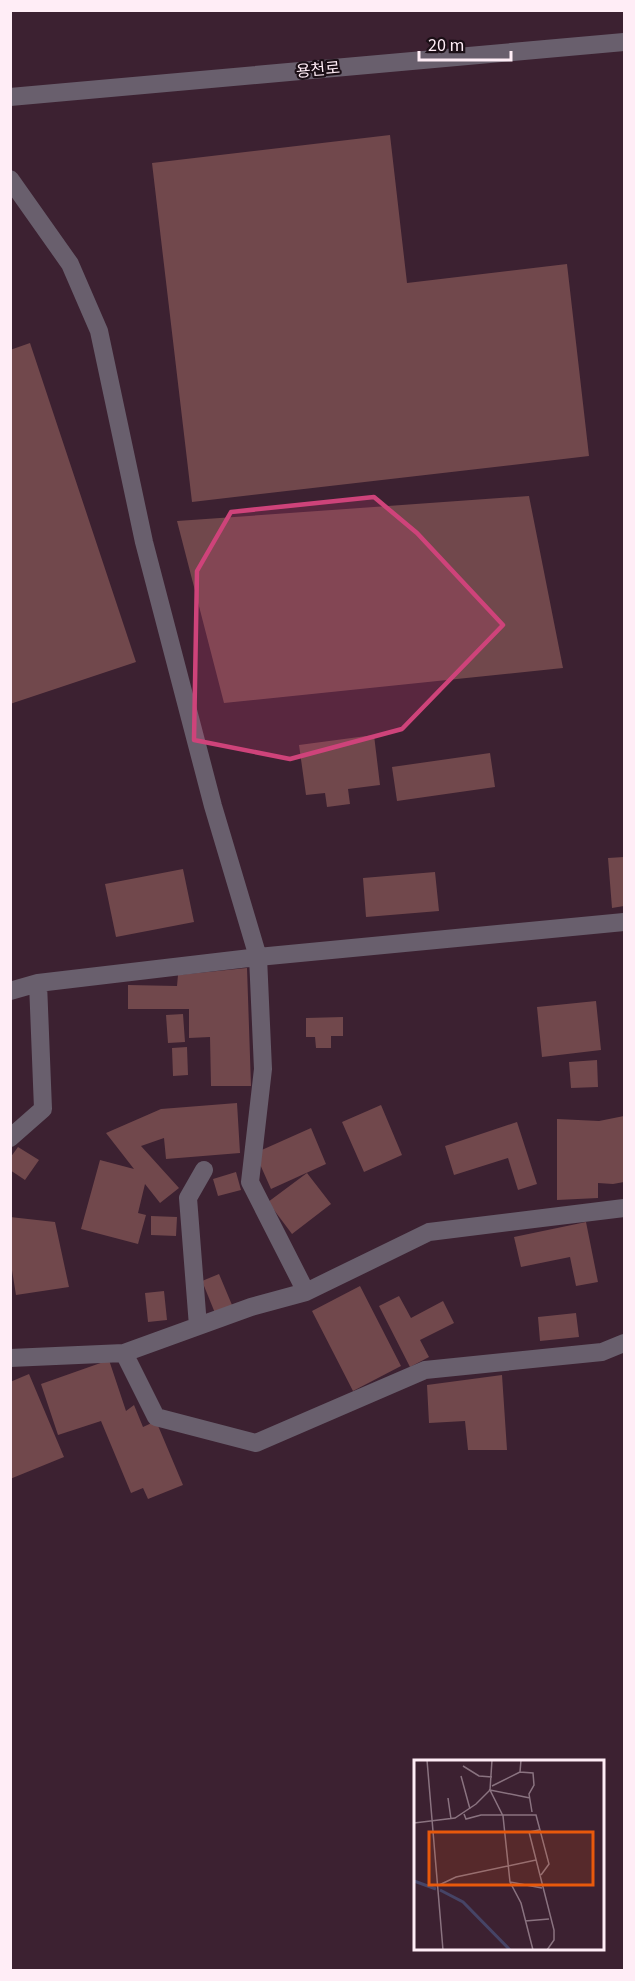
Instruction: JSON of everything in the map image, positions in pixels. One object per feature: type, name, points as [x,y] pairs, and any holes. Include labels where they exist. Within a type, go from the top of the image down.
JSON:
[{"type":"street","name":"용천로","points":[[10,98],[624,42]]},
{"type":"street","points":[[10,179],[70,264],[99,331],[144,542],[213,806],[258,957],[263,1069],[250,1182],[306,1292]]},
{"type":"street","points":[[10,991],[38,983],[258,957],[624,922]]},
{"type":"street","points":[[10,1138],[43,1109],[38,983]]},
{"type":"street","points":[[198,1326],[189,1198],[204,1170]]},
{"type":"street","points":[[10,1358],[124,1353],[251,1307],[306,1292],[429,1232],[624,1208]]},
{"type":"street","points":[[124,1353],[156,1417],[256,1443],[425,1370],[602,1352],[624,1343]]},
{"type":"highlighted area","points":[[374,497],[417,533],[503,625],[402,729],[290,759],[194,740],[197,571],[231,512]]},
{"type":"building","points":[[390,135],[407,283],[567,264],[589,456],[192,502],[152,163]]},
{"type":"building","points":[[30,343],[136,662],[10,704],[10,350]]},
{"type":"building","points":[[529,496],[563,668],[224,703],[177,521]]},
{"type":"building","points":[[374,735],[380,785],[348,789],[350,804],[327,807],[325,793],[306,795],[299,745]]},
{"type":"building","points":[[490,753],[495,787],[397,801],[392,767]]},
{"type":"building","points":[[624,857],[624,906],[612,908],[608,858]]},
{"type":"building","points":[[183,869],[194,922],[116,937],[105,884]]},
{"type":"building","points":[[435,872],[439,911],[366,917],[363,878]]},
{"type":"building","points":[[247,968],[251,1086],[211,1086],[210,1037],[189,1038],[189,1009],[128,1009],[128,985],[177,986],[178,975]]},
{"type":"building","points":[[596,1001],[601,1050],[542,1057],[537,1007]]},
{"type":"building","points":[[183,1014],[185,1042],[168,1043],[166,1015]]},
{"type":"building","points":[[343,1017],[343,1036],[331,1036],[331,1048],[316,1048],[315,1037],[306,1037],[306,1018]]},
{"type":"building","points":[[187,1047],[188,1075],[173,1076],[172,1048]]},
{"type":"building","points":[[597,1060],[598,1087],[571,1088],[569,1062]]},
{"type":"building","points":[[237,1103],[240,1153],[166,1159],[164,1138],[141,1146],[179,1188],[160,1203],[145,1184],[138,1213],[146,1215],[138,1244],[81,1229],[100,1160],[134,1169],[106,1133],[161,1109]]},
{"type":"building","points":[[381,1105],[402,1155],[364,1172],[342,1122]]},
{"type":"building","points":[[624,1116],[624,1182],[598,1183],[598,1198],[557,1200],[557,1119],[599,1121]]},
{"type":"building","points":[[517,1122],[537,1184],[518,1190],[508,1158],[454,1175],[445,1146]]},
{"type":"building","points":[[311,1128],[326,1164],[271,1189],[255,1153]]},
{"type":"building","points":[[18,1147],[39,1160],[25,1180],[10,1170],[10,1158]]},
{"type":"building","points":[[236,1172],[241,1190],[218,1196],[213,1179]]},
{"type":"building","points":[[307,1173],[331,1204],[292,1234],[268,1202]]},
{"type":"building","points":[[151,1216],[177,1217],[176,1236],[151,1235]]},
{"type":"building","points":[[10,1217],[55,1222],[69,1287],[16,1295],[10,1258]]},
{"type":"building","points":[[586,1222],[598,1282],[576,1286],[570,1257],[521,1267],[514,1237]]},
{"type":"building","points":[[219,1274],[232,1305],[215,1313],[202,1281]]},
{"type":"building","points":[[360,1286],[401,1366],[353,1391],[312,1311]]},
{"type":"building","points":[[164,1291],[167,1320],[148,1322],[145,1293]]},
{"type":"building","points":[[399,1296],[411,1318],[443,1301],[454,1323],[420,1340],[429,1357],[410,1367],[379,1306]]},
{"type":"building","points":[[576,1313],[579,1337],[540,1341],[538,1317]]},
{"type":"building","points":[[109,1360],[126,1411],[134,1405],[143,1427],[156,1421],[183,1485],[148,1499],[143,1488],[131,1493],[101,1421],[58,1435],[41,1384]]},
{"type":"building","points":[[29,1374],[64,1457],[10,1479],[10,1382]]},
{"type":"building","points":[[502,1375],[507,1450],[468,1450],[465,1421],[429,1423],[427,1385]]}]
